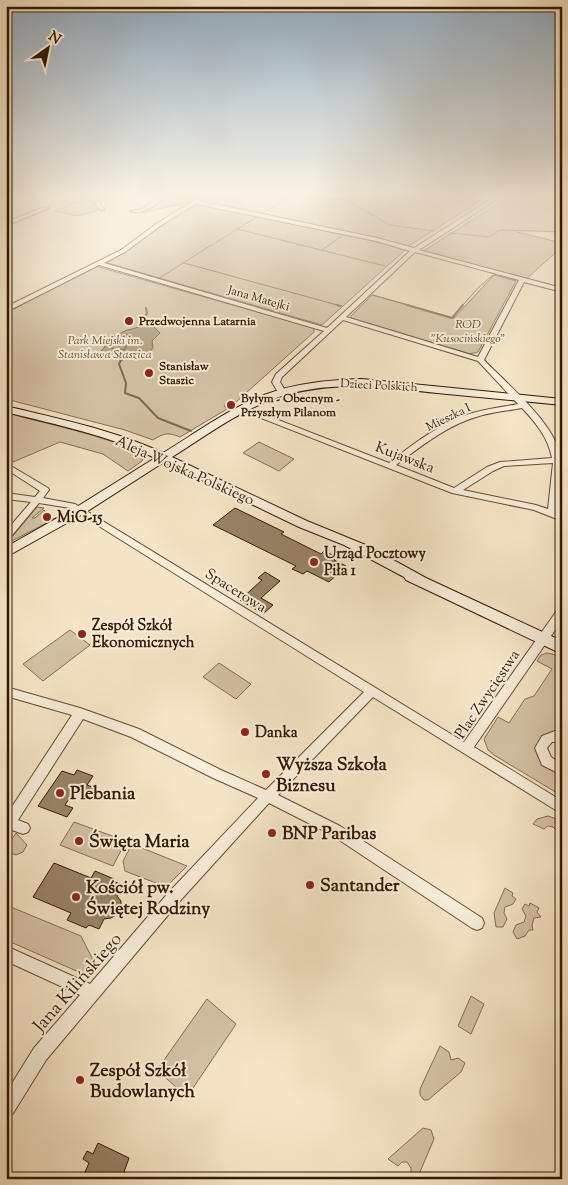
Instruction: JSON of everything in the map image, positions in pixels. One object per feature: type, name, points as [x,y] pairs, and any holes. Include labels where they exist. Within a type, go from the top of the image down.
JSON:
[{"type":"main road","name":"Aleja Wojska Polskiego","points":[[164,457],[303,524]]},
{"type":"street","points":[[6,310],[124,249]]},
{"type":"street","points":[[407,249],[562,290]]},
{"type":"street","points":[[286,391],[277,383],[278,377],[416,249]]},
{"type":"street","name":"Jana Matejki","points":[[97,263],[328,330]]},
{"type":"street","points":[[480,360],[522,280]]},
{"type":"street","points":[[341,318],[480,360],[508,394]]},
{"type":"street","name":"Dzieci Polskich","points":[[6,553],[80,511],[242,409],[286,391],[328,383],[362,382],[508,394],[527,402],[562,402]]},
{"type":"street","points":[[527,402],[547,431],[557,453],[552,514]]},
{"type":"street","name":"Mieszka I","points":[[390,466],[422,443],[460,421],[527,402]]},
{"type":"street","name":"Aleja Wojska Polskiego","points":[[6,408],[116,437],[164,457]]},
{"type":"street","name":"Kujawska","points":[[242,409],[455,491],[536,508],[562,518]]},
{"type":"street","points":[[455,491],[490,469],[503,464],[557,460]]},
{"type":"street","points":[[6,465],[45,490],[6,537]]},
{"type":"street","name":"Spacerowa","points":[[6,496],[66,504],[80,511],[466,749]]},
{"type":"street","name":"Aleja Wojska Polskiego","points":[[303,524],[319,535],[386,567],[420,580],[562,648]]},
{"type":"street","name":"Plac Zwycięstwa","points":[[562,612],[466,749],[562,808]]},
{"type":"street","points":[[6,691],[80,713],[148,738],[217,774],[268,796],[335,830],[477,923]]},
{"type":"street","name":"Jana Kilińskiego","points":[[6,1109],[36,1060],[199,869],[268,796],[372,692]]},
{"type":"street","points":[[23,828],[8,825],[80,713]]},
{"type":"street","points":[[562,737],[547,738],[541,748],[546,761],[562,770]]},
{"type":"street","points":[[6,953],[92,993]]},
{"type":"green space","points":[[126,249],[405,250],[322,325],[104,262]]},
{"type":"green space","points":[[426,249],[559,249],[526,279],[422,252]]},
{"type":"green space","name":"Park Miejski im. Stanisława Staszica","points":[[95,266],[314,328],[314,332],[236,402],[226,403],[224,406],[227,409],[180,437],[166,434],[153,440],[125,430],[6,399],[6,313]]},
{"type":"green space","name":"ROD \"Kusocińskiego\"","points":[[494,275],[516,281],[478,352],[470,354],[351,318],[372,295],[454,318]]},
{"type":"green space","points":[[6,413],[94,436],[145,454],[142,461],[128,471],[103,454],[60,442],[13,462],[6,458]]},
{"type":"green space","points":[[259,442],[294,459],[279,471],[243,453]]},
{"type":"green space","points":[[37,507],[44,508],[32,518],[35,518],[44,510],[51,520],[62,515],[6,544]]},
{"type":"green space","points":[[70,630],[90,645],[43,681],[23,664]]},
{"type":"green space","points":[[547,653],[562,656],[562,737],[557,736],[541,748],[562,770],[562,796],[494,755],[488,750],[484,739],[498,717],[509,723],[525,699],[534,696],[552,669],[537,661],[541,655]]},
{"type":"green space","points":[[219,663],[251,684],[236,699],[203,677]]},
{"type":"green space","points":[[548,816],[557,819],[555,823],[562,829],[562,839],[557,836],[557,831],[553,827],[548,826],[544,829],[533,824],[537,819]]},
{"type":"green space","points":[[74,822],[126,841],[113,866],[60,845]]},
{"type":"green space","points":[[16,833],[27,845],[23,852],[16,855],[8,852],[6,855],[6,848]]},
{"type":"green space","points":[[132,844],[187,866],[166,887],[125,871],[123,861]]},
{"type":"green space","points":[[505,888],[513,893],[512,896],[516,899],[513,904],[505,907],[504,913],[507,919],[503,927],[496,927],[494,913]]},
{"type":"green space","points":[[530,903],[539,908],[537,912],[541,917],[534,918],[533,930],[529,930],[525,936],[517,939],[513,932],[516,925],[524,922],[526,916],[522,909],[525,904],[529,906]]},
{"type":"green space","points":[[6,905],[81,936],[96,966],[90,973],[81,973],[6,940]]},
{"type":"green space","points":[[471,996],[484,1004],[471,1034],[458,1026]]},
{"type":"green space","points":[[207,999],[236,1024],[187,1097],[157,1070]]},
{"type":"green space","points":[[440,1046],[449,1052],[451,1060],[458,1058],[465,1063],[461,1072],[428,1100],[424,1100],[420,1095],[420,1089]]},
{"type":"green space","points":[[423,1128],[431,1130],[434,1139],[417,1179],[411,1174],[411,1168],[407,1162],[402,1162],[398,1166],[388,1159]]},
{"type":"water","points":[[142,323],[150,323],[160,333],[152,341],[153,347],[151,351],[120,360],[120,355],[106,354],[101,351],[108,339],[139,327]]},
{"type":"building","points":[[235,508],[284,532],[281,534],[321,554],[324,551],[337,557],[334,560],[346,566],[329,582],[307,571],[303,574],[292,569],[296,566],[213,525]]},
{"type":"building","points":[[265,572],[280,581],[261,598],[273,605],[263,614],[240,600],[262,580],[258,578]]},
{"type":"building","name":"Plebania","points":[[77,770],[93,776],[87,785],[95,788],[90,796],[75,790],[65,805],[73,808],[67,817],[38,806],[62,771],[74,775]]},
{"type":"building","name":"Kościół pw. Świętej Rodziny","points":[[54,863],[91,878],[95,871],[114,879],[113,881],[120,884],[121,888],[117,896],[121,901],[121,908],[118,914],[104,919],[99,929],[89,925],[86,928],[67,920],[71,913],[33,897]]},
{"type":"building","points":[[98,1143],[129,1158],[124,1172],[137,1179],[82,1179],[89,1163],[83,1159],[87,1151],[93,1154]]},
{"type":"waterway","points":[[158,279],[205,249]]},
{"type":"waterway","points":[[318,249],[385,266]]},
{"type":"waterway","points":[[184,263],[341,306],[337,305]]},
{"type":"waterway","points":[[462,306],[479,287],[493,275],[496,275]]},
{"type":"waterway","points":[[500,276],[515,280]]},
{"type":"waterway","points":[[526,283],[550,289]]},
{"type":"waterway","points":[[373,295],[412,306]]},
{"type":"waterway","points":[[407,305],[452,318],[463,305]]},
{"type":"waterway","points":[[142,323],[142,319],[147,314],[146,308]]},
{"type":"waterway","points":[[121,360],[119,364],[126,383],[125,393],[139,398],[158,418],[191,431]]},
{"type":"place","name":"Przedwojenna Latarnia","points":[[129,321]]},
{"type":"place","name":"Stanisław Staszic","points":[[149,373]]},
{"type":"place","name":"Byłym - Obecnym - Przyszłym Pilanom","points":[[231,405]]},
{"type":"place","name":"MiG-15","points":[[47,517]]},
{"type":"place","name":"Urząd Pocztowy Piła 1","points":[[314,562]]},
{"type":"place","name":"Zespół Szkół Ekonomicznych","points":[[82,634]]},
{"type":"place","name":"Danka","points":[[245,732]]},
{"type":"place","name":"Wyższa Szkoła Biznesu","points":[[266,774]]},
{"type":"place","name":"Plebania","points":[[60,793]]},
{"type":"place","name":"BNP Paribas","points":[[272,833]]},
{"type":"place","name":"Święta Maria","points":[[79,841]]},
{"type":"place","name":"Santander","points":[[310,885]]},
{"type":"place","name":"Kościół pw. Świętej Rodziny","points":[[76,897]]},
{"type":"place","name":"Zespół Szkół Budowlanych","points":[[80,1080]]}]
